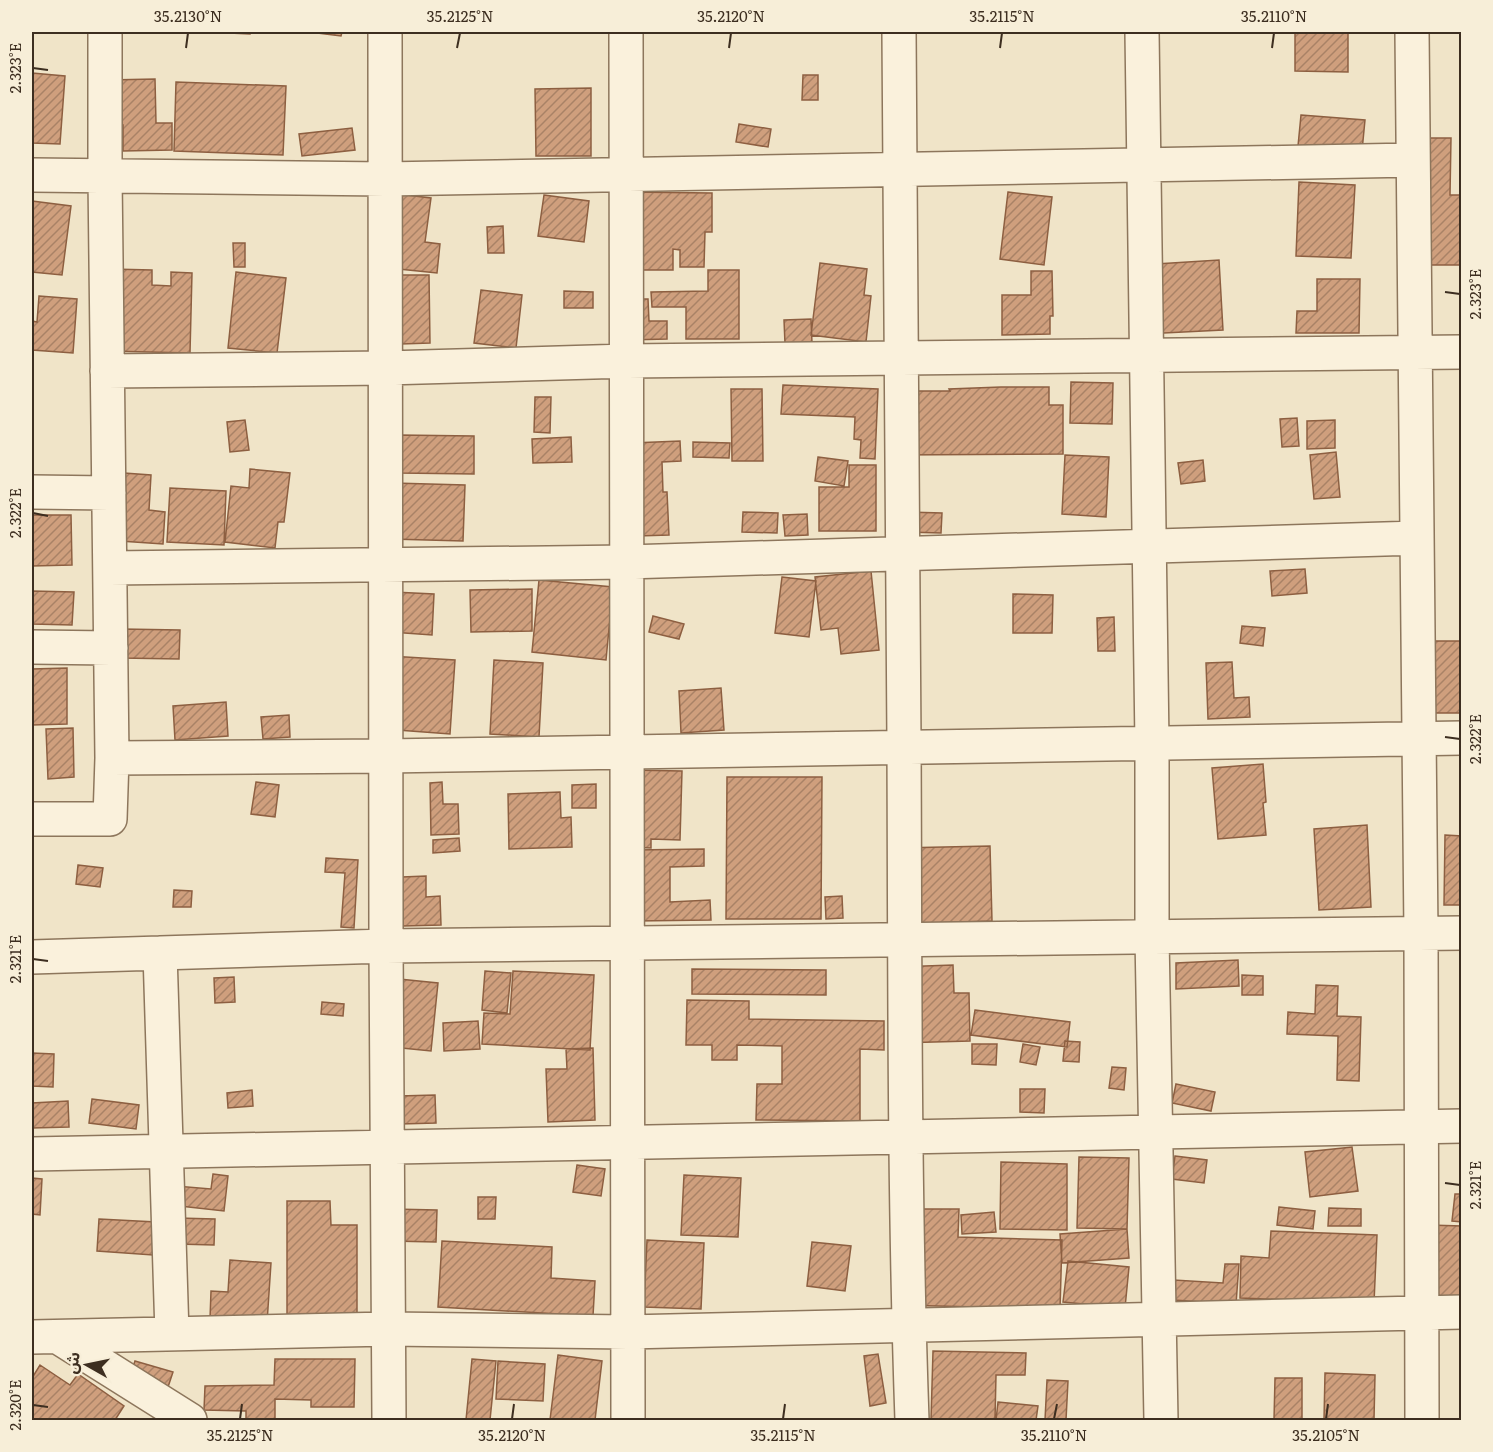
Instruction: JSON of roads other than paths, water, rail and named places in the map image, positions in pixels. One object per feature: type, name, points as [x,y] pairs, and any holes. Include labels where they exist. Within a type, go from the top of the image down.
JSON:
[{"type":"street","points":[[32,819],[110,819],[112,758],[105,32]]},
{"type":"street","points":[[385,32],[389,1420]]},
{"type":"street","points":[[626,32],[628,1420]]},
{"type":"street","points":[[899,32],[904,748],[903,940],[912,1420]]},
{"type":"street","points":[[1142,32],[1152,744],[1152,937],[1161,1420]]},
{"type":"street","points":[[1412,32],[1421,934],[1422,1420]]},
{"type":"street","points":[[32,175],[385,179],[1413,160]]},
{"type":"street","points":[[107,371],[386,368],[627,361],[1461,352]]},
{"type":"street","points":[[32,492],[109,493]]},
{"type":"street","points":[[110,568],[627,562],[1416,538]]},
{"type":"street","points":[[32,647],[111,648]]},
{"type":"street","points":[[112,758],[386,756],[1461,738]]},
{"type":"street","points":[[32,957],[386,946],[1461,933]]},
{"type":"street","points":[[160,953],[172,1334]]},
{"type":"street","points":[[32,1154],[628,1140],[1461,1126]]},
{"type":"street","points":[[45,1337],[388,1329],[628,1332],[1461,1312]]},
{"type":"street","points":[[45,1337],[190,1420]]}]
